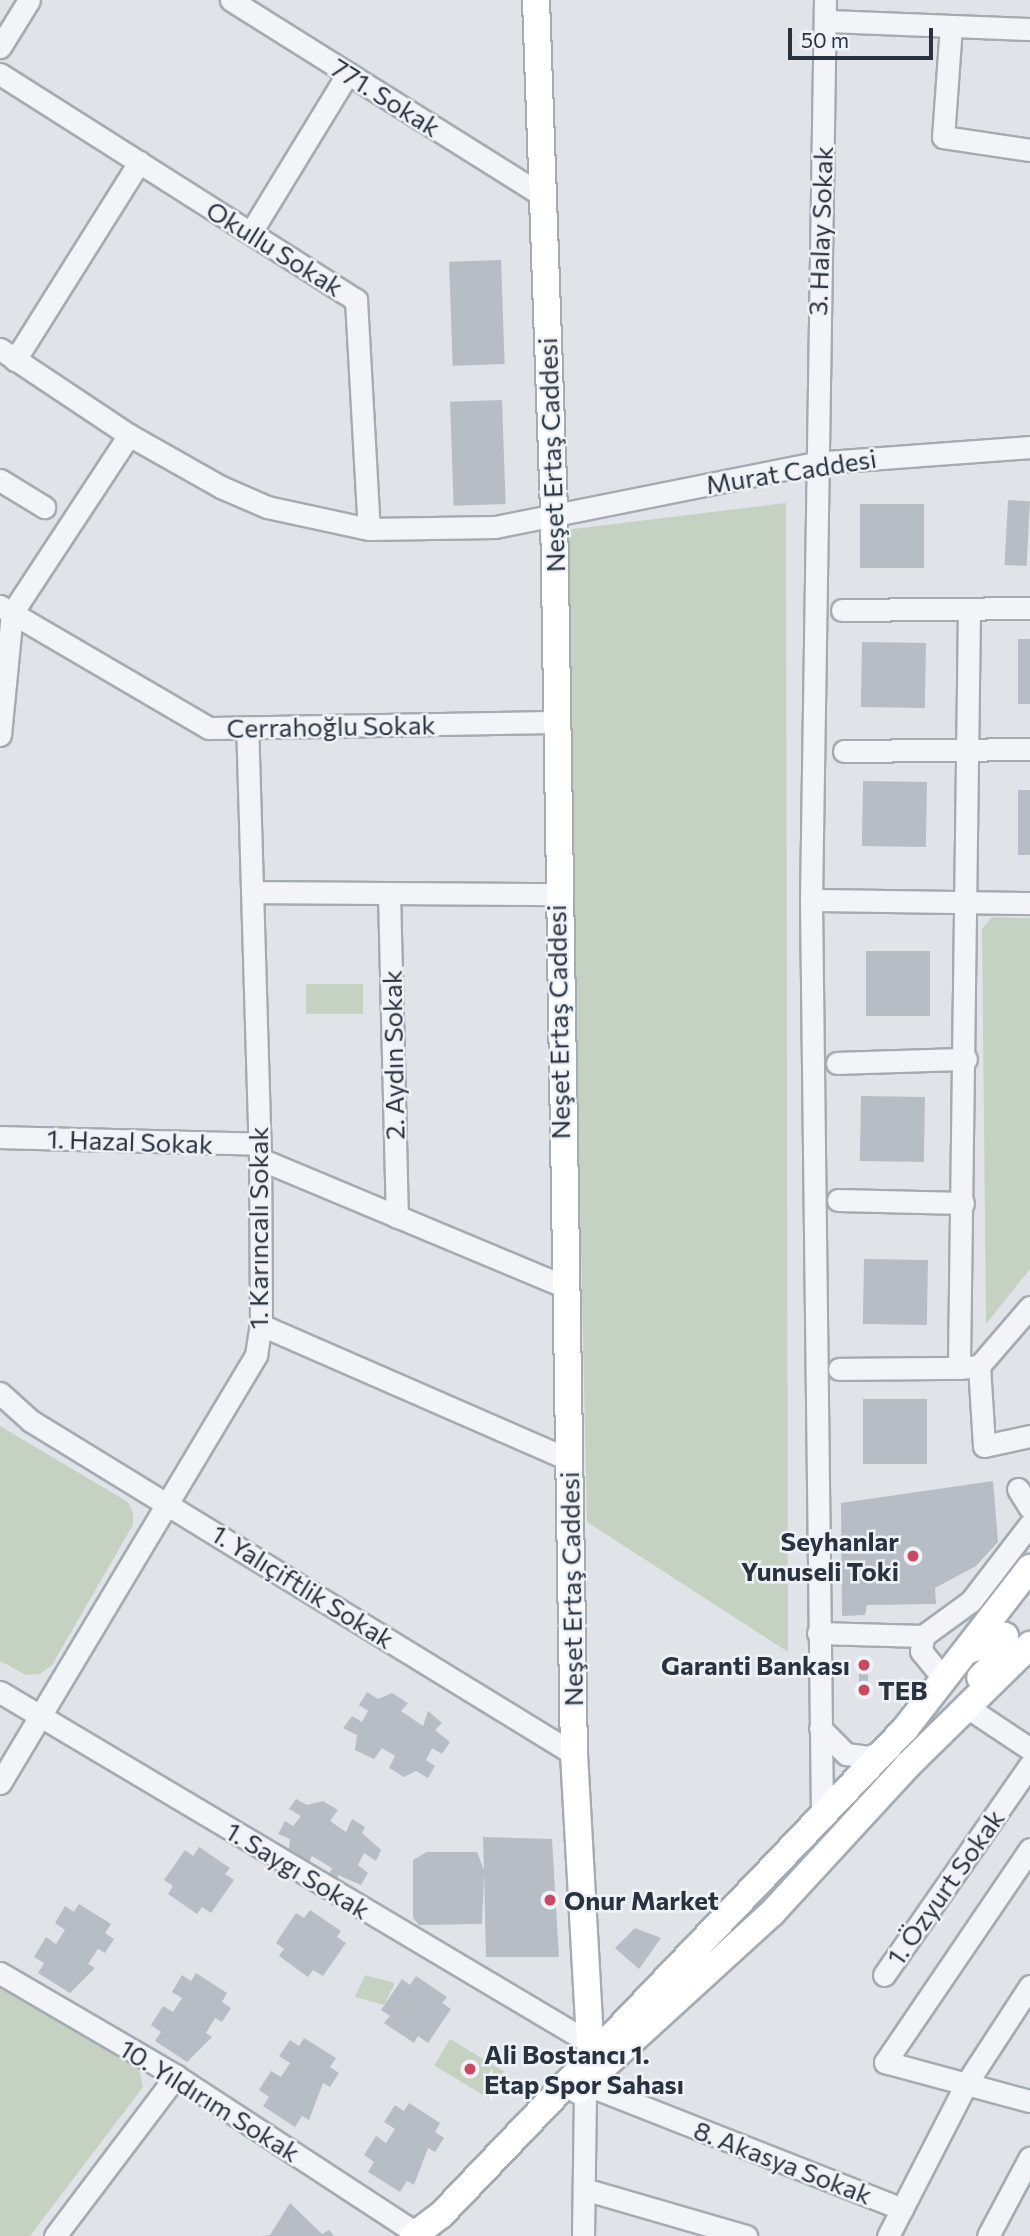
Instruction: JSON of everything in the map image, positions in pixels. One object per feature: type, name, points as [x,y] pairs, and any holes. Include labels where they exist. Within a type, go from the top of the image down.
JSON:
[{"type":"main road","name":"Neşet Ertaş Caddesi","points":[[536,0],[554,512],[556,894],[574,1754],[594,2045]]},
{"type":"main road","points":[[421,2235],[594,2045],[885,1749],[1000,1609],[1030,1568]]},
{"type":"main road","points":[[914,1760],[953,1704],[995,1664],[1005,1636],[967,1650]]},
{"type":"main road","points":[[421,2235],[772,1913],[914,1760],[1030,1645]]},
{"type":"street","points":[[0,47],[29,0]]},
{"type":"street","name":"771. Sokak","points":[[231,0],[542,195]]},
{"type":"street","points":[[826,10],[951,26],[1030,29]]},
{"type":"street","name":"3. Halay Sokak","points":[[822,1814],[811,900],[814,463],[826,10]]},
{"type":"street","points":[[951,26],[943,137],[1030,150]]},
{"type":"street","points":[[251,232],[348,73]]},
{"type":"street","name":"Okullu Sokak","points":[[0,74],[356,300],[369,529]]},
{"type":"street","points":[[7,355],[139,162]]},
{"type":"street","name":"Murat Caddesi","points":[[7,355],[129,435],[267,507],[369,529],[495,527],[554,512],[814,463],[1030,447]]},
{"type":"street","points":[[0,736],[6,609],[129,435]]},
{"type":"street","points":[[0,480],[44,507]]},
{"type":"street","points":[[842,610],[1030,608]]},
{"type":"street","name":"Cerrahoğlu Sokak","points":[[6,609],[209,728],[556,722]]},
{"type":"street","points":[[969,610],[969,902],[962,1203],[969,1367],[984,1446],[1030,1436]]},
{"type":"street","name":"1. Karıncalı Sokak","points":[[0,1783],[256,1356],[261,1325],[260,1152],[247,727]]},
{"type":"street","points":[[844,751],[969,752],[1030,748]]},
{"type":"street","points":[[252,892],[556,894]]},
{"type":"street","name":"2. Aydın Sokak","points":[[390,893],[397,1217]]},
{"type":"street","points":[[811,900],[1030,903]]},
{"type":"street","points":[[837,1063],[966,1059]]},
{"type":"street","name":"1. Hazal Sokak","points":[[0,1137],[260,1152]]},
{"type":"street","points":[[260,1152],[397,1217],[563,1286]]},
{"type":"street","points":[[838,1200],[962,1203]]},
{"type":"street","points":[[839,1369],[969,1367],[1030,1307]]},
{"type":"street","points":[[261,1325],[568,1459]]},
{"type":"street","points":[[0,1393],[31,1421]]},
{"type":"street","points":[[0,1410],[31,1421]]},
{"type":"street","name":"1. Yalıçiftlik Sokak","points":[[31,1421],[169,1503],[574,1754]]},
{"type":"street","points":[[1018,1489],[1030,1508]]},
{"type":"street","points":[[818,1633],[923,1636],[971,1601],[1030,1524]]},
{"type":"street","points":[[923,1636],[924,1658],[943,1678]]},
{"type":"street","name":"1. Saygı Sokak","points":[[0,1692],[594,2045]]},
{"type":"street","points":[[976,1713],[1030,1749]]},
{"type":"street","points":[[820,1728],[846,1754],[869,1757],[885,1749]]},
{"type":"street","name":"1. Özyurt Sokak","points":[[884,1975],[1030,1765]]},
{"type":"street","points":[[1030,1849],[885,2062],[1030,2101]]},
{"type":"street","name":"10. Yıldırım Sokak","points":[[0,1973],[176,2076],[421,2235]]},
{"type":"street","points":[[888,2236],[966,2084],[1030,1986]]},
{"type":"street","points":[[55,2236],[176,2076]]},
{"type":"street","points":[[583,2236],[585,2084]]},
{"type":"street","name":"8. Akasya Sokak","points":[[585,2084],[902,2208]]},
{"type":"street","points":[[988,2236],[1030,2157]]},
{"type":"street","points":[[584,2189],[746,2236]]},
{"type":"green space","points":[[786,503],[788,1652],[587,1522],[565,530]]},
{"type":"green space","points":[[992,917],[1030,918],[1030,1269],[986,1324],[982,929]]},
{"type":"green space","points":[[306,984],[363,984],[363,1014],[306,1014]]},
{"type":"green space","points":[[0,1426],[128,1502],[133,1513],[133,1525],[52,1665],[40,1674],[26,1675],[0,1661]]},
{"type":"green space","points":[[365,1975],[395,1983],[384,2005],[355,1997]]},
{"type":"green space","points":[[0,1988],[139,2069],[143,2087],[30,2236],[0,2236]]},
{"type":"green space","name":"Ali Bostancı 1. Etap Spor Sahası","points":[[450,2039],[504,2071],[488,2098],[434,2066]]},
{"type":"building","points":[[501,260],[505,364],[453,366],[449,262]]},
{"type":"building","points":[[502,400],[506,504],[454,506],[450,402]]},
{"type":"building","points":[[1008,500],[1030,501],[1027,566],[1005,565]]},
{"type":"building","points":[[860,504],[924,504],[924,568],[860,568]]},
{"type":"building","points":[[1018,639],[1030,639],[1030,704],[1018,704]]},
{"type":"building","points":[[862,642],[926,643],[925,708],[861,707]]},
{"type":"building","points":[[863,781],[927,782],[926,847],[862,846]]},
{"type":"building","points":[[1018,790],[1030,790],[1030,855],[1018,855]]},
{"type":"building","points":[[866,951],[930,951],[930,1016],[866,1016]]},
{"type":"building","points":[[861,1096],[925,1097],[924,1162],[860,1161]]},
{"type":"building","points":[[864,1259],[928,1260],[927,1325],[863,1324]]},
{"type":"building","points":[[863,1399],[927,1399],[927,1464],[863,1464]]},
{"type":"building","name":"Seyhanlar Yunuseli Toki","points":[[993,1481],[998,1542],[976,1566],[935,1588],[936,1604],[867,1605],[865,1615],[842,1616],[841,1503]]},
{"type":"building","points":[[859,1662],[868,1662],[868,1693],[859,1693]]},
{"type":"building","points":[[367,1692],[378,1699],[392,1693],[408,1703],[401,1711],[423,1726],[428,1711],[442,1723],[435,1730],[450,1742],[442,1754],[432,1748],[426,1760],[435,1766],[428,1778],[416,1771],[404,1777],[389,1768],[395,1756],[382,1748],[374,1759],[355,1750],[357,1735],[343,1728],[352,1716],[362,1722],[368,1711],[359,1705]]},
{"type":"building","points":[[296,1799],[307,1805],[323,1801],[338,1810],[330,1821],[346,1832],[352,1819],[365,1827],[362,1833],[381,1850],[376,1861],[364,1853],[358,1865],[368,1873],[361,1885],[338,1875],[337,1883],[328,1877],[332,1868],[312,1856],[307,1866],[288,1856],[290,1839],[278,1834],[285,1821],[293,1826],[301,1816],[289,1809]]},
{"type":"building","points":[[483,1837],[552,1839],[559,1957],[486,1957],[484,1874],[482,1924],[419,1925],[413,1918],[413,1860],[427,1852],[477,1852],[484,1870]]},
{"type":"building","points":[[199,1847],[230,1868],[225,1874],[234,1880],[211,1913],[202,1907],[197,1914],[168,1894],[173,1886],[164,1880],[185,1850],[193,1856]]},
{"type":"building","points":[[79,1904],[111,1924],[105,1933],[114,1939],[105,1953],[98,1949],[88,1964],[95,1968],[70,1993],[38,1973],[44,1963],[34,1957],[46,1937],[56,1944],[65,1930],[55,1923],[65,1906],[74,1912]]},
{"type":"building","points":[[310,1910],[341,1931],[337,1937],[346,1943],[323,1976],[313,1970],[308,1977],[279,1956],[284,1949],[276,1943],[296,1913],[304,1918]]},
{"type":"building","points":[[635,1928],[661,1938],[639,1969],[615,1948]]},
{"type":"building","points":[[196,1973],[227,1993],[222,2002],[231,2008],[222,2022],[215,2018],[206,2033],[212,2037],[187,2062],[155,2041],[161,2032],[151,2025],[163,2006],[173,2012],[182,1998],[172,1992],[182,1975],[191,1981]]},
{"type":"building","points":[[416,1976],[447,1997],[442,2003],[451,2009],[428,2043],[418,2036],[414,2043],[384,2023],[390,2016],[381,2010],[402,1979],[410,1985]]},
{"type":"building","points":[[304,2038],[336,2058],[330,2067],[339,2073],[330,2087],[323,2083],[309,2120],[302,2116],[295,2127],[263,2106],[269,2097],[259,2090],[271,2071],[281,2077],[290,2063],[279,2056],[290,2040],[299,2046]]},
{"type":"building","points":[[409,2103],[440,2123],[435,2132],[444,2138],[435,2152],[428,2148],[414,2185],[407,2181],[400,2192],[368,2172],[374,2162],[364,2155],[376,2136],[386,2143],[395,2129],[384,2122],[395,2105],[404,2111]]},
{"type":"building","points":[[290,2203],[322,2234],[329,2230],[334,2236],[261,2236],[270,2235]]},
{"type":"place","name":"Seyhanlar Yunuseli Toki","points":[[913,1556]]},
{"type":"place","name":"Garanti Bankası","points":[[864,1665]]},
{"type":"place","name":"TEB","points":[[864,1690]]},
{"type":"place","name":"Onur Market","points":[[550,1900]]},
{"type":"place","name":"Ali Bostancı 1. Etap Spor Sahası","points":[[470,2069]]}]
